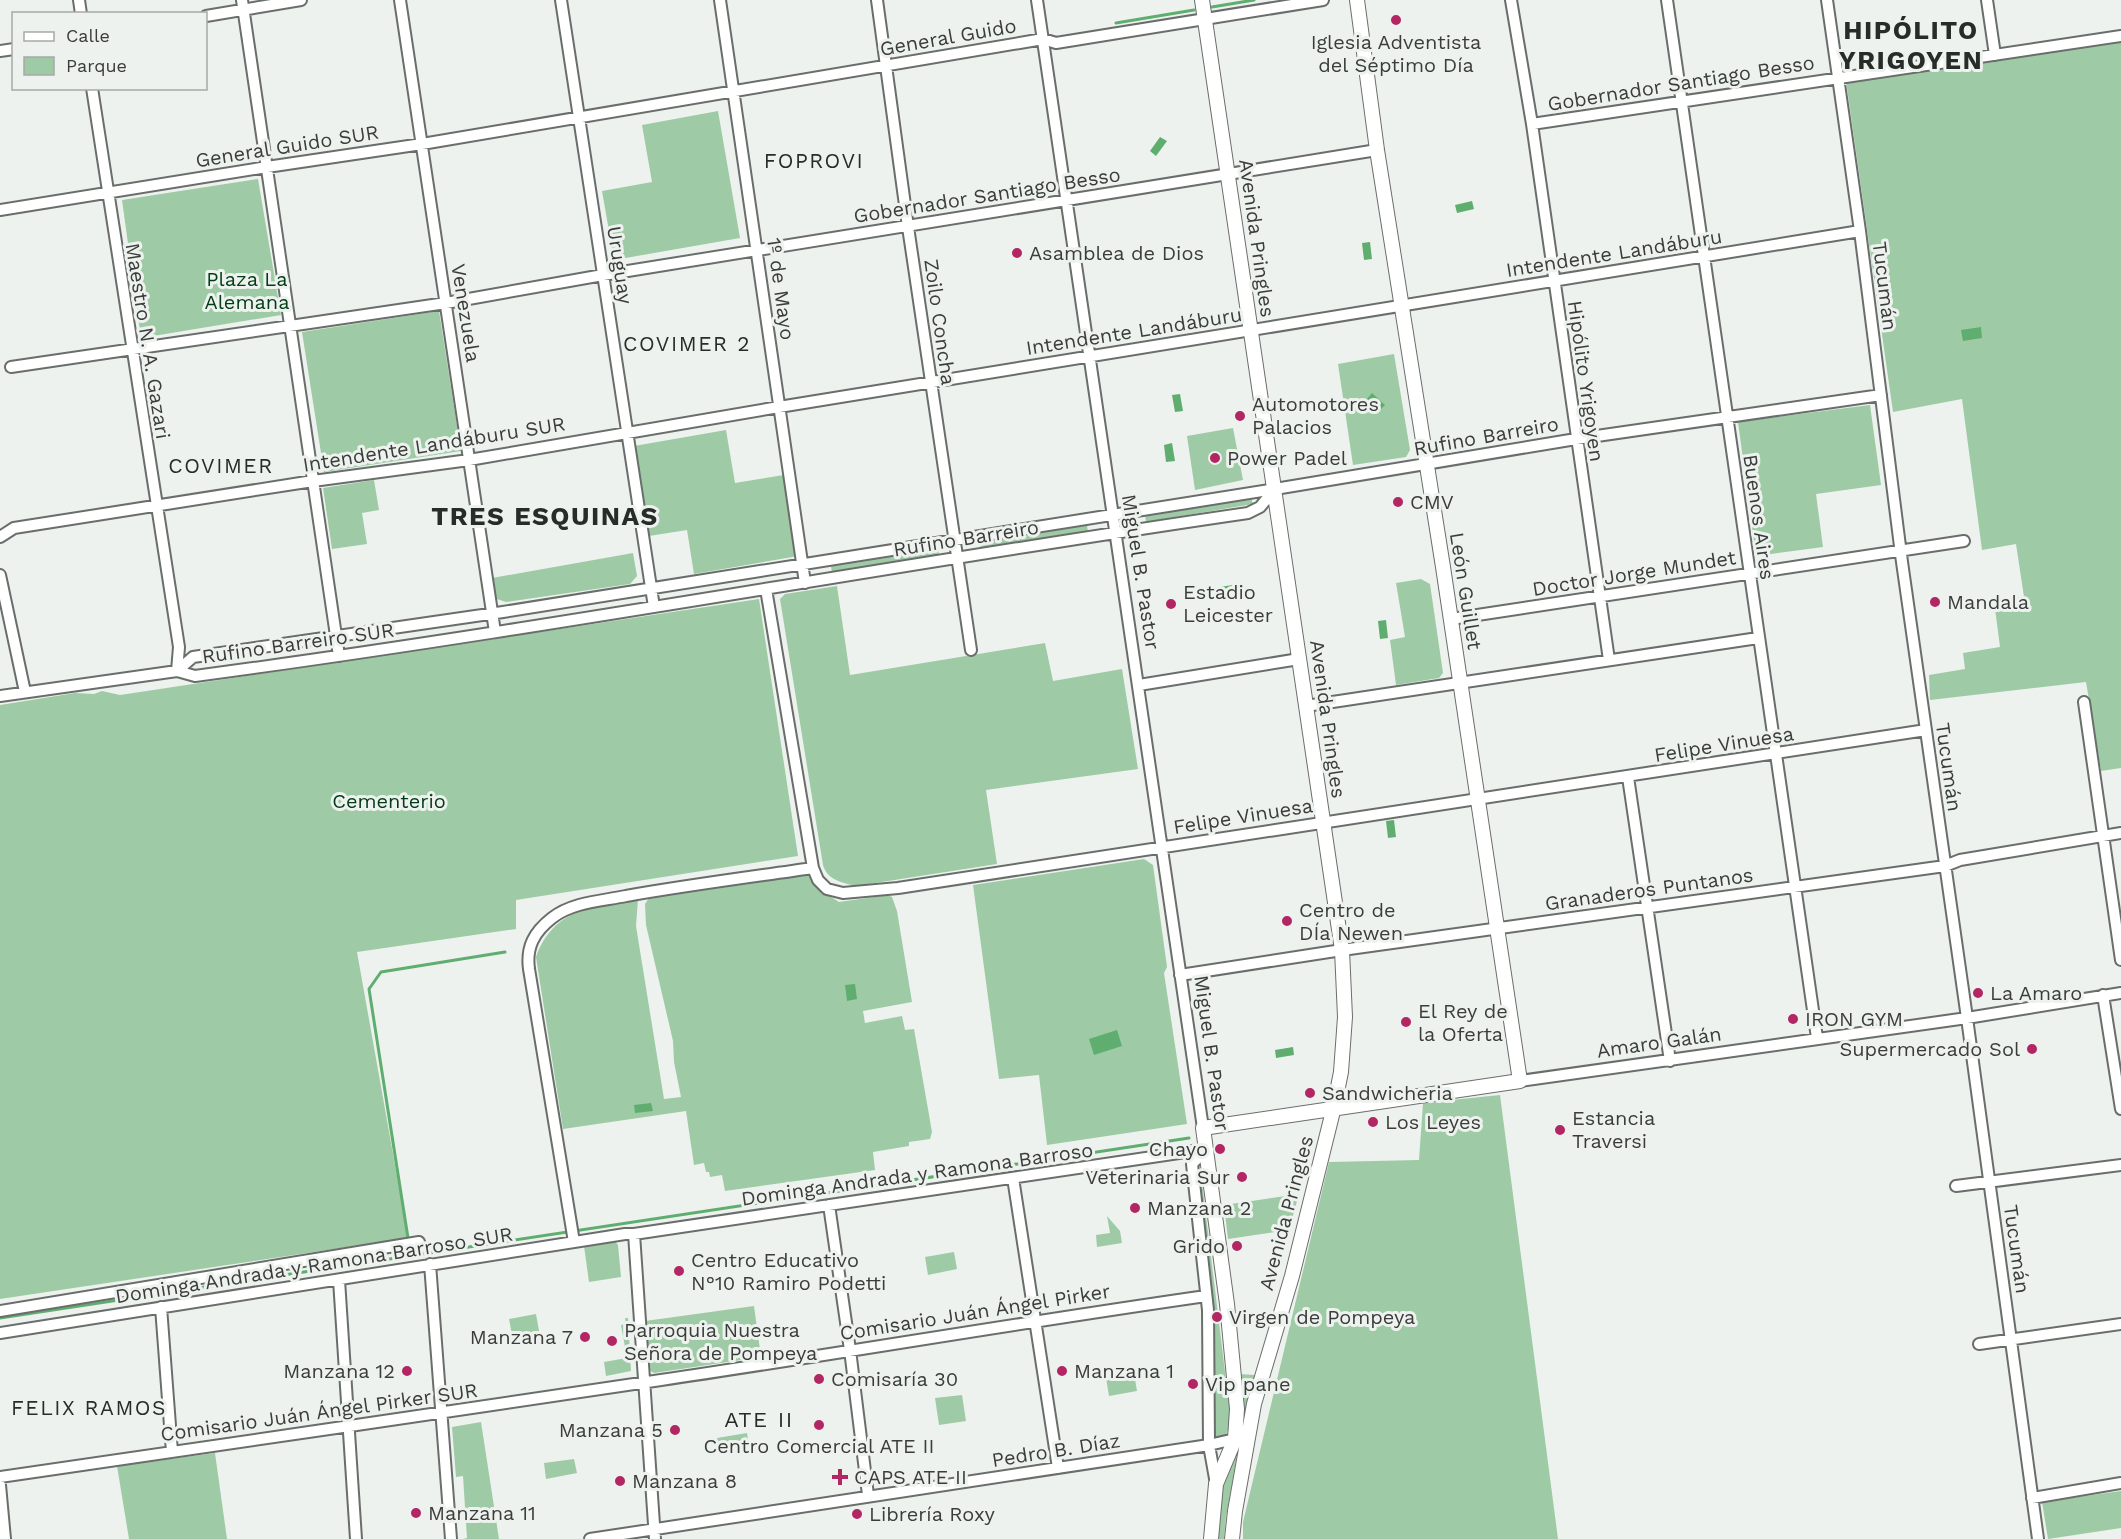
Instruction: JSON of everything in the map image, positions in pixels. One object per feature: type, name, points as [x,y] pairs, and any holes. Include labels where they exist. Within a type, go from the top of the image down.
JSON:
[{"type":"street","points":[[207,16],[243,4],[301,0]]},
{"type":"street","name":"Venezuela","points":[[400,0],[495,632]]},
{"type":"street","name":"Uruguay","points":[[561,0],[654,607]]},
{"type":"street","name":"1º de Mayo","points":[[720,0],[806,583]]},
{"type":"street","name":"Zoilo Concha","points":[[877,0],[908,227],[971,650]]},
{"type":"street","name":"Miguel B. Pastor","points":[[1037,0],[1206,1149],[1242,1438]]},
{"type":"street","name":"Avenida Pringles","points":[[1202,0],[1342,950],[1344,1034],[1341,1072],[1334,1107],[1292,1276],[1242,1438]]},
{"type":"street","name":"General Guido","points":[[579,118],[1043,39],[1056,44],[1323,0]]},
{"type":"street","name":"León Guillet","points":[[1358,0],[1377,150],[1451,619],[1520,1081]]},
{"type":"street","name":"Hipólito Yrigoyen","points":[[1511,0],[1532,124],[1609,660]]},
{"type":"street","name":"Buenos Aires","points":[[1667,0],[1706,256],[1758,638],[1817,1038]]},
{"type":"street","name":"Tucumán","points":[[1827,0],[2038,1539]]},
{"type":"street","points":[[1987,0],[1995,55]]},
{"type":"street","points":[[243,4],[339,656]]},
{"type":"street","name":"Gobernador Santiago Besso","points":[[1532,124],[2121,36]]},
{"type":"street","name":"Maestro N. A. Gazari","points":[[92,90],[178,647],[177,670]]},
{"type":"street","name":"General Guido SUR","points":[[0,210],[579,118]]},
{"type":"street","name":"Gobernador Santiago Besso","points":[[10,367],[446,303],[603,275],[1377,150]]},
{"type":"street","name":"Intendente Landáburu","points":[[627,432],[1860,231]]},
{"type":"street","name":"Rufino Barreiro","points":[[652,588],[1576,439],[1881,395]]},
{"type":"street","name":"Intendente Landáburu SUR","points":[[0,537],[14,528],[313,481],[470,460],[627,432]]},
{"type":"street","name":"Rufino Barreiro","points":[[654,607],[1116,532],[1248,513],[1260,507],[1275,489]]},
{"type":"street","name":"Doctor Jorge Mundet","points":[[1451,619],[1965,541]]},
{"type":"street","points":[[0,574],[25,692]]},
{"type":"street","name":"Rufino Barreiro SUR","points":[[177,670],[193,657],[652,588]]},
{"type":"street","points":[[574,1242],[528,962],[529,946],[537,932],[552,918],[567,910],[587,904],[650,892],[813,868],[766,589]]},
{"type":"street","name":"Rufino Barreiro SUR","points":[[177,670],[195,676],[654,607]]},
{"type":"street","points":[[1306,706],[1758,638]]},
{"type":"street","points":[[1139,685],[1299,659]]},
{"type":"street","points":[[0,696],[177,670]]},
{"type":"street","points":[[2084,702],[2121,960]]},
{"type":"street","name":"Felipe Vinuesa","points":[[813,868],[818,880],[827,889],[843,893],[898,888],[1926,730]]},
{"type":"street","points":[[1628,777],[1670,1061]]},
{"type":"street","name":"Granaderos Puntanos","points":[[1180,975],[1342,950],[1945,866],[1960,860],[2121,833]]},
{"type":"street","name":"Amaro Galán","points":[[1203,1128],[1334,1107],[1967,1018],[2121,993]]},
{"type":"street","points":[[2103,995],[2121,1109]]},
{"type":"street","name":"Miguel B. Pastor","points":[[1206,1149],[1192,1164],[1206,1296],[1209,1445],[1216,1484]]},
{"type":"street","name":"Dominga Andrada y Ramona Barroso","points":[[634,1234],[1206,1149]]},
{"type":"street","points":[[1956,1186],[2121,1165]]},
{"type":"street","points":[[1013,1178],[1058,1468]]},
{"type":"street","points":[[829,1205],[868,1495]]},
{"type":"street","points":[[634,1234],[655,1534]]},
{"type":"street","name":"Dominga Andrada y Ramona Barroso SUR","points":[[0,1333],[430,1264],[634,1234]]},
{"type":"street","points":[[0,1311],[418,1242]]},
{"type":"street","points":[[430,1264],[451,1539]]},
{"type":"street","points":[[339,1280],[356,1539]]},
{"type":"street","name":"Comisario Juán Ángel Pirker","points":[[643,1382],[1035,1320],[1206,1296]]},
{"type":"street","points":[[161,1307],[172,1452]]},
{"type":"street","points":[[1979,1344],[2121,1324]]},
{"type":"street","name":"Comisario Juán Ángel Pirker SUR","points":[[0,1477],[643,1382]]},
{"type":"street","points":[[1211,1539],[1216,1484],[1242,1438]]},
{"type":"street","points":[[1232,1539],[1242,1438]]},
{"type":"street","name":"Pedro B. Díaz","points":[[590,1539],[655,1534],[868,1495],[1209,1445],[1242,1438]]},
{"type":"street","points":[[2032,1498],[2121,1484]]},
{"type":"street","points":[[0,1485],[4,1539]]},
{"type":"green space","points":[[2121,36],[2121,768],[2101,771],[2086,682],[1930,700],[1929,675],[1965,669],[1963,653],[2000,647],[1994,601],[2024,597],[2016,544],[1982,550],[1962,399],[1893,412],[1846,81]]},
{"type":"green space","points":[[718,111],[740,238],[614,260],[602,191],[652,182],[642,125]]},
{"type":"green space","name":"Plaza La Alemana","points":[[258,179],[281,315],[141,338],[122,200]]},
{"type":"green space","points":[[439,311],[461,451],[324,472],[302,332]]},
{"type":"green space","points":[[1394,354],[1410,450],[1406,457],[1353,465],[1338,364]]},
{"type":"green space","points":[[1870,405],[1881,485],[1816,494],[1823,547],[1756,556],[1738,422]]},
{"type":"green space","name":"Power Padel","points":[[1233,428],[1243,480],[1195,490],[1187,436]]},
{"type":"green space","points":[[726,430],[735,483],[784,475],[798,556],[694,574],[687,530],[649,536],[634,446]]},
{"type":"green space","points":[[374,480],[379,510],[362,513],[367,544],[332,549],[323,488]]},
{"type":"green space","points":[[1251,497],[1253,504],[1146,522],[1145,515]]},
{"type":"green space","points":[[1087,525],[1088,532],[981,550],[980,543]]},
{"type":"green space","points":[[938,548],[939,555],[832,573],[831,566]]},
{"type":"green space","points":[[633,553],[637,576],[630,584],[506,602],[497,599],[492,578]]},
{"type":"green space","points":[[1421,579],[1430,584],[1443,673],[1439,678],[1396,685],[1390,640],[1405,637],[1396,583]]},
{"type":"green space","points":[[837,586],[850,675],[1045,643],[1053,681],[1122,669],[1138,769],[986,790],[997,864],[856,886],[832,877],[823,865],[780,599],[785,594]]},
{"type":"green space","name":"Cementerio","points":[[759,599],[798,856],[516,900],[516,929],[357,952],[408,1238],[0,1299],[0,705],[75,693],[94,694],[102,691],[120,695]]},
{"type":"green space","points":[[1144,859],[1153,865],[1167,967],[1164,973],[1187,1124],[1047,1145],[1039,1075],[999,1079],[973,885]]},
{"type":"green space","points":[[790,873],[809,876],[817,888],[839,902],[888,895],[892,897],[897,911],[912,1002],[863,1011],[865,1023],[902,1016],[905,1030],[914,1029],[932,1132],[930,1139],[909,1142],[909,1146],[873,1152],[875,1170],[725,1191],[722,1175],[710,1177],[704,1163],[694,1165],[686,1111],[563,1129],[536,957],[553,928],[564,919],[590,908],[638,899],[636,926],[664,1099],[681,1097],[674,1062],[673,1041],[646,925],[645,904],[649,898]]},
{"type":"green space","points":[[1500,1095],[1558,1539],[1243,1539],[1243,1522],[1329,1162],[1419,1160],[1423,1103]]},
{"type":"green space","points":[[1200,1166],[1231,1421],[1226,1435],[1217,1438],[1215,1436],[1215,1327],[1196,1173]]},
{"type":"green space","points":[[1299,1194],[1289,1230],[1228,1239],[1224,1205]]},
{"type":"green space","points":[[1107,1216],[1120,1231],[1122,1243],[1097,1247],[1096,1235],[1110,1233]]},
{"type":"green space","points":[[614,1240],[618,1245],[621,1277],[589,1282],[584,1246]]},
{"type":"green space","points":[[954,1252],[957,1269],[928,1275],[925,1257]]},
{"type":"green space","points":[[754,1306],[761,1357],[654,1373],[649,1370],[645,1321]]},
{"type":"green space","points":[[536,1314],[539,1331],[512,1335],[509,1319]]},
{"type":"green space","points":[[625,1318],[628,1318],[631,1371],[606,1376],[604,1362],[627,1358],[621,1325],[626,1324]]},
{"type":"green space","points":[[1134,1373],[1137,1391],[1109,1396],[1106,1378]]},
{"type":"green space","points":[[1239,1374],[1255,1375],[1243,1424]]},
{"type":"green space","points":[[962,1395],[966,1421],[939,1425],[935,1398]]},
{"type":"green space","points":[[481,1422],[499,1539],[463,1539],[467,1538],[463,1476],[456,1477],[452,1427]]},
{"type":"green space","points":[[747,1433],[749,1446],[719,1451],[717,1438]]},
{"type":"green space","points":[[1238,1449],[1224,1539],[1215,1539],[1220,1486]]},
{"type":"green space","points":[[215,1453],[227,1539],[129,1539],[117,1466]]},
{"type":"green space","points":[[574,1459],[577,1473],[546,1479],[544,1463]]},
{"type":"green space","points":[[2121,1491],[2121,1528],[2048,1539],[2042,1502]]},
{"type":"shaded area","points":[[1160,137],[1167,141],[1156,156],[1150,151]]},
{"type":"shaded area","points":[[1472,201],[1474,209],[1457,213],[1455,205]]},
{"type":"shaded area","points":[[1370,242],[1372,259],[1364,260],[1362,243]]},
{"type":"shaded area","points":[[1981,327],[1982,338],[1963,341],[1961,330]]},
{"type":"shaded area","points":[[1372,393],[1385,405],[1379,411],[1367,399]]},
{"type":"shaded area","points":[[1180,394],[1183,411],[1175,412],[1172,395]]},
{"type":"shaded area","points":[[1172,443],[1175,461],[1166,462],[1164,445]]},
{"type":"shaded area","points":[[1240,584],[1241,591],[1220,594],[1219,587]]},
{"type":"shaded area","points":[[1386,620],[1388,638],[1380,639],[1378,621]]},
{"type":"shaded area","points":[[1394,820],[1396,837],[1388,838],[1386,821]]},
{"type":"shaded area","points":[[855,984],[857,999],[847,1001],[845,985]]},
{"type":"shaded area","points":[[1117,1030],[1122,1046],[1094,1055],[1089,1039]]},
{"type":"shaded area","points":[[1293,1047],[1294,1055],[1276,1058],[1275,1050]]},
{"type":"shaded area","points":[[651,1103],[653,1111],[635,1113],[634,1105]]},
{"type":"waterway","points":[[1212,7],[1254,0]]},
{"type":"waterway","points":[[1116,23],[1194,10]]},
{"type":"waterway","points":[[408,1238],[369,989],[381,972],[505,952]]},
{"type":"waterway","points":[[0,1318],[1189,1138]]},
{"type":"place","name":"Iglesia Adventista del Séptimo Día","points":[[1396,20]]},
{"type":"place","name":"Asamblea de Dios","points":[[1017,253]]},
{"type":"place","name":"Automotores Palacios","points":[[1240,416]]},
{"type":"place","name":"Power Padel","points":[[1215,458]]},
{"type":"place","name":"CMV","points":[[1398,502]]},
{"type":"place","name":"Mandala","points":[[1935,602]]},
{"type":"place","name":"Estadio Leicester","points":[[1171,604]]},
{"type":"place","name":"Centro de DÍa Newen","points":[[1287,921]]},
{"type":"place","name":"La Amaro","points":[[1978,993]]},
{"type":"place","name":"IRON GYM","points":[[1793,1019]]},
{"type":"place","name":"El Rey de la Oferta","points":[[1406,1022]]},
{"type":"place","name":"Supermercado Sol","points":[[2032,1049]]},
{"type":"place","name":"Sandwicheria","points":[[1310,1093]]},
{"type":"place","name":"Los Leyes","points":[[1373,1122]]},
{"type":"place","name":"Estancia Traversi","points":[[1560,1130]]},
{"type":"place","name":"Chayo","points":[[1220,1149]]},
{"type":"place","name":"Veterinaria Sur","points":[[1242,1177]]},
{"type":"place","name":"Manzana 2","points":[[1135,1208]]},
{"type":"place","name":"Grido","points":[[1237,1246]]},
{"type":"place","name":"Centro Educativo N°10 Ramiro Podetti","points":[[679,1271]]},
{"type":"place","name":"Virgen de Pompeya","points":[[1217,1317]]},
{"type":"place","name":"Manzana 7","points":[[585,1337]]},
{"type":"place","name":"Parroquia Nuestra Señora de Pompeya","points":[[612,1341]]},
{"type":"place","name":"Manzana 12","points":[[407,1371]]},
{"type":"place","name":"Manzana 1","points":[[1062,1371]]},
{"type":"place","name":"Comisaría 30","points":[[819,1379]]},
{"type":"place","name":"Vip pane","points":[[1193,1384]]},
{"type":"place","name":"Centro Comercial ATE II","points":[[819,1425]]},
{"type":"place","name":"Manzana 5","points":[[675,1430]]},
{"type":"place","name":"CAPS ATE II","points":[[840,1477]]},
{"type":"place","name":"Manzana 8","points":[[620,1481]]},
{"type":"place","name":"Manzana 11","points":[[416,1513]]},
{"type":"place","name":"Librería Roxy","points":[[857,1514]]},
{"type":"district","name":"HIPÓLITO YRIGOYEN","points":[[1911,45]]},
{"type":"district","name":"FOPROVI","points":[[814,160]]},
{"type":"district","name":"COVIMER 2","points":[[687,343]]},
{"type":"district","name":"COVIMER","points":[[221,465]]},
{"type":"district","name":"TRES ESQUINAS","points":[[545,516]]},
{"type":"district","name":"FELIX RAMOS","points":[[89,1407]]},
{"type":"district","name":"ATE II","points":[[759,1419]]}]
